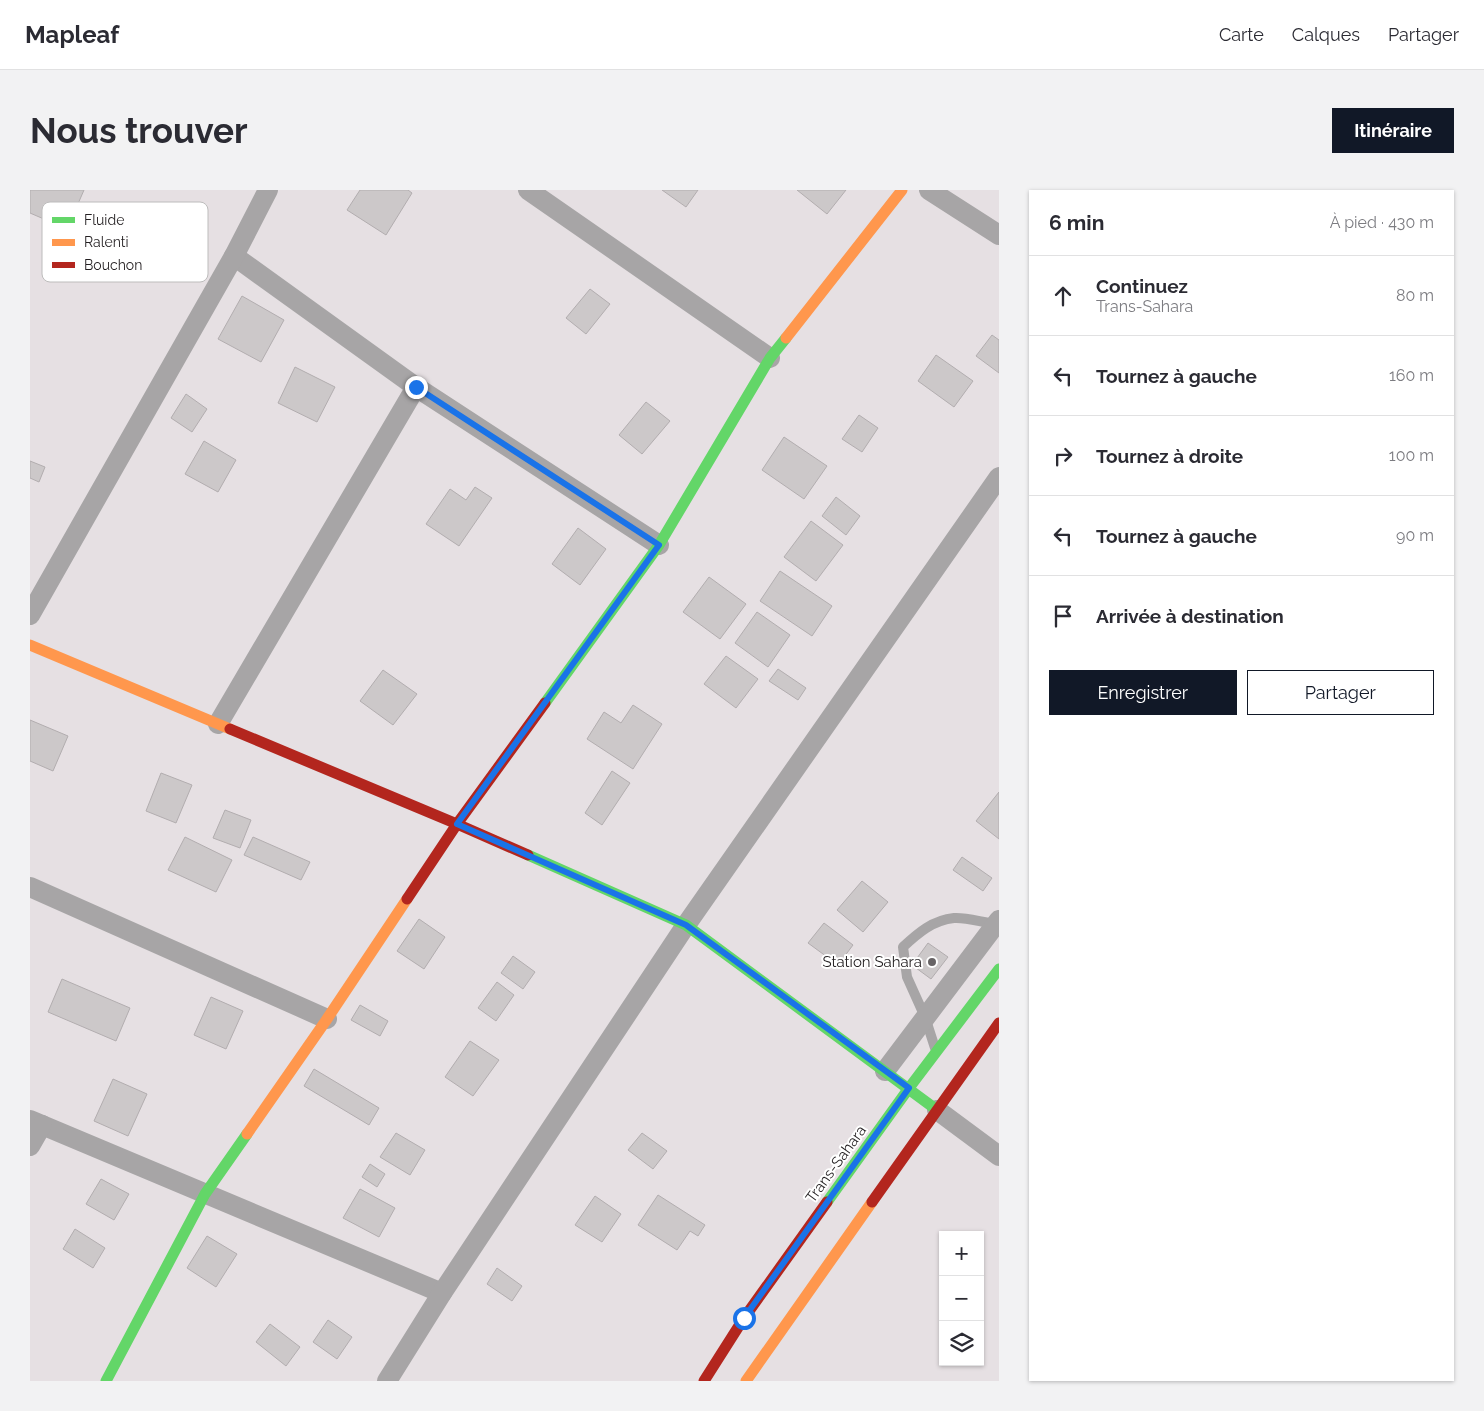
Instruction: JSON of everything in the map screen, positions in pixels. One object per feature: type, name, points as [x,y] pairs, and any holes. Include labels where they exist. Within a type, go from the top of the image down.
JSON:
[{"type":"street","points":[[30,614],[234,256],[268,190]]},
{"type":"street","points":[[528,190],[770,358]]},
{"type":"street","points":[[106,1381],[206,1194],[327,1019],[457,824],[659,545],[770,358],[902,190]]},
{"type":"street","points":[[929,190],[999,235]]},
{"type":"street","points":[[234,256],[416,387],[659,545]]},
{"type":"street","points":[[218,724],[416,387]]},
{"type":"street","points":[[387,1381],[442,1293],[686,925],[999,477]]},
{"type":"street","points":[[30,645],[457,824],[686,925],[999,1156]]},
{"type":"street","points":[[30,887],[327,1019]]},
{"type":"street","points":[[885,1071],[998,923]]},
{"type":"street","name":"Trans-Sahara","points":[[704,1381],[744,1318],[909,1088],[999,969]]},
{"type":"street","points":[[746,1381],[999,1024]]},
{"type":"street","points":[[30,1146],[36,1123],[442,1293]]},
{"type":"lane","points":[[936,1052],[925,1017],[907,977],[903,947],[916,935],[934,923],[955,918],[998,923]]},
{"type":"building","points":[[30,190],[84,190],[79,202],[42,202],[42,218],[30,213]]},
{"type":"building","points":[[360,190],[408,190],[412,193],[386,235],[347,210]]},
{"type":"building","points":[[662,190],[698,190],[686,207]]},
{"type":"building","points":[[797,190],[846,190],[827,214]]},
{"type":"building","points":[[590,289],[610,304],[586,334],[566,318]]},
{"type":"building","points":[[242,296],[284,320],[261,362],[218,339]]},
{"type":"building","points":[[992,335],[999,340],[999,373],[976,356]]},
{"type":"building","points":[[936,355],[973,381],[954,407],[918,381]]},
{"type":"building","points":[[295,367],[335,387],[317,422],[278,403]]},
{"type":"building","points":[[186,394],[207,409],[192,432],[171,418]]},
{"type":"building","points":[[646,402],[670,421],[642,454],[619,435]]},
{"type":"building","points":[[859,415],[878,428],[862,452],[842,439]]},
{"type":"building","points":[[784,437],[827,466],[804,499],[762,470]]},
{"type":"building","points":[[204,441],[236,460],[218,492],[185,474]]},
{"type":"building","points":[[30,461],[45,467],[39,482],[30,478]]},
{"type":"building","points":[[475,487],[492,498],[459,546],[426,524],[450,489],[466,500]]},
{"type":"building","points":[[836,497],[860,516],[846,535],[822,516]]},
{"type":"building","points":[[811,521],[843,545],[816,581],[784,557]]},
{"type":"building","points":[[578,528],[606,549],[580,585],[552,564]]},
{"type":"building","points":[[780,571],[832,606],[812,636],[760,601]]},
{"type":"building","points":[[709,577],[746,604],[720,639],[683,612]]},
{"type":"building","points":[[757,612],[790,635],[768,667],[735,643]]},
{"type":"building","points":[[726,656],[758,679],[736,708],[704,684]]},
{"type":"building","points":[[778,669],[806,688],[798,700],[769,681]]},
{"type":"building","points":[[383,670],[417,694],[393,725],[360,701]]},
{"type":"building","points":[[633,705],[662,724],[633,769],[587,739],[604,712],[621,723]]},
{"type":"building","points":[[30,720],[68,736],[53,771],[30,761]]},
{"type":"building","points":[[612,771],[630,783],[602,825],[585,813]]},
{"type":"building","points":[[161,773],[192,785],[176,823],[146,811]]},
{"type":"building","points":[[999,792],[999,839],[976,821]]},
{"type":"building","points":[[225,810],[251,820],[240,848],[213,838]]},
{"type":"building","points":[[185,837],[232,860],[216,892],[168,870]]},
{"type":"building","points":[[253,837],[310,862],[301,880],[244,855]]},
{"type":"building","points":[[962,857],[992,878],[983,891],[953,870]]},
{"type":"building","points":[[862,881],[888,902],[863,932],[837,910]]},
{"type":"building","points":[[419,919],[445,937],[424,969],[397,951]]},
{"type":"building","points":[[824,923],[853,945],[838,965],[808,943]]},
{"type":"building","points":[[928,943],[948,957],[931,979],[912,965]]},
{"type":"building","points":[[513,956],[535,972],[523,989],[501,973]]},
{"type":"building","points":[[62,979],[130,1008],[116,1041],[48,1012]]},
{"type":"building","points":[[497,982],[514,995],[496,1021],[478,1008]]},
{"type":"building","points":[[211,997],[243,1011],[226,1049],[194,1035]]},
{"type":"building","points":[[360,1005],[388,1021],[380,1036],[351,1020]]},
{"type":"building","points":[[470,1041],[499,1060],[473,1096],[445,1077]]},
{"type":"building","points":[[314,1069],[379,1108],[369,1125],[304,1086]]},
{"type":"building","points":[[113,1079],[147,1094],[128,1136],[94,1121]]},
{"type":"building","points":[[396,1133],[425,1150],[410,1175],[380,1157]]},
{"type":"building","points":[[642,1133],[667,1151],[653,1169],[628,1150]]},
{"type":"building","points":[[370,1164],[385,1174],[377,1187],[362,1177]]},
{"type":"building","points":[[101,1179],[129,1194],[114,1220],[86,1204]]},
{"type":"building","points":[[360,1189],[395,1208],[379,1237],[343,1218]]},
{"type":"building","points":[[658,1195],[705,1225],[698,1236],[690,1231],[677,1250],[638,1225]]},
{"type":"building","points":[[595,1196],[621,1214],[602,1242],[575,1225]]},
{"type":"building","points":[[75,1229],[105,1248],[93,1268],[63,1249]]},
{"type":"building","points":[[207,1236],[237,1254],[216,1287],[187,1268]]},
{"type":"building","points":[[497,1268],[522,1286],[512,1301],[487,1284]]},
{"type":"building","points":[[328,1320],[352,1337],[337,1359],[313,1342]]},
{"type":"building","points":[[270,1324],[300,1347],[286,1366],[256,1342]]},
{"type":"traffic: fast","points":[[545,703],[659,545],[770,358],[786,338]]},
{"type":"traffic: fast","points":[[528,855],[686,925],[937,1110]]},
{"type":"traffic: fast","points":[[827,1202],[909,1088],[999,969]]},
{"type":"traffic: fast","points":[[106,1381],[205,1194],[247,1134]]},
{"type":"traffic: slow","points":[[786,338],[902,190]]},
{"type":"traffic: slow","points":[[30,645],[230,729]]},
{"type":"traffic: slow","points":[[247,1134],[407,899]]},
{"type":"traffic: slow","points":[[746,1381],[872,1202]]},
{"type":"traffic: jam","points":[[407,899],[457,824],[545,703]]},
{"type":"traffic: jam","points":[[230,729],[528,855]]},
{"type":"traffic: jam","points":[[872,1202],[999,1023]]},
{"type":"traffic: jam","points":[[704,1381],[744,1318],[827,1202]]},
{"type":"place","name":"Station Sahara","points":[[932,962]]},
{"type":"route","points":[[416,387],[659,545],[457,824],[686,925],[909,1088],[744,1318]]}]
